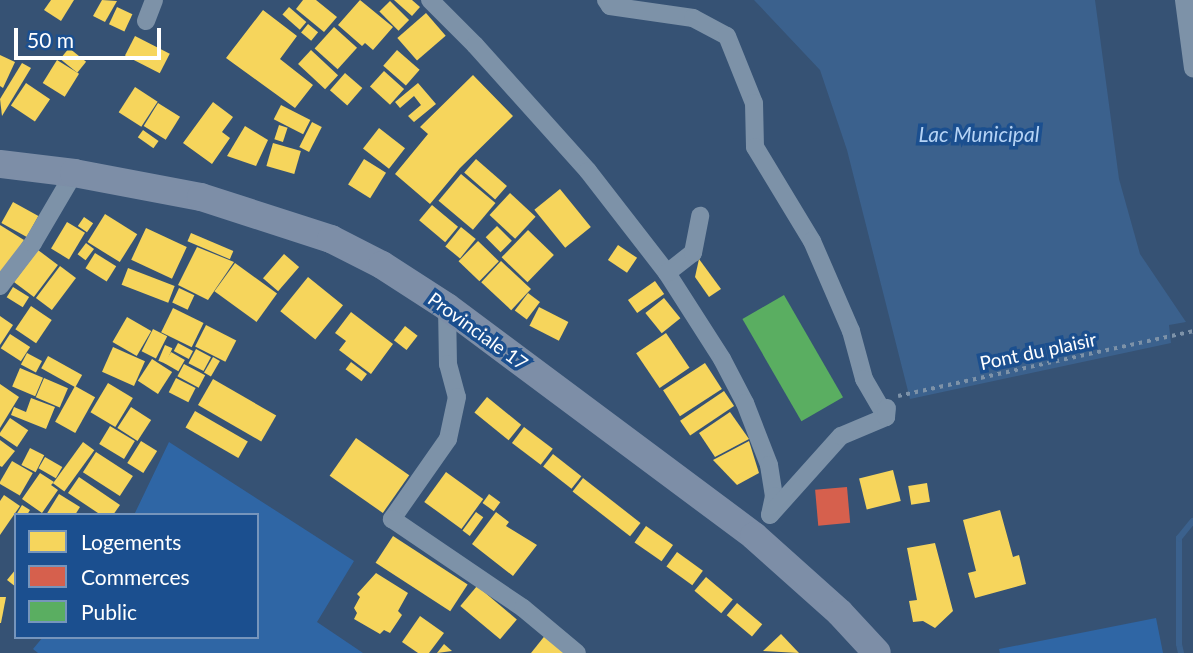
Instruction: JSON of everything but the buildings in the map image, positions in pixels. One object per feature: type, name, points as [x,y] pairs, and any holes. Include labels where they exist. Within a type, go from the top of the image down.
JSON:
[{"type":"main road","name":"Provinciale 17","points":[[0,164],[74,173],[201,197],[331,239],[382,265],[447,307],[762,526],[877,653]]},
{"type":"street","points":[[146,21],[154,0]]},
{"type":"street","points":[[430,0],[475,45],[588,171],[667,273],[722,359],[745,403],[769,464],[774,496],[762,526]]},
{"type":"street","points":[[591,0],[693,18],[727,36],[754,103],[755,147],[812,241],[851,331],[863,379],[887,417]]},
{"type":"street","points":[[1184,0],[1193,68]]},
{"type":"street","points":[[0,286],[33,243],[74,173]]},
{"type":"street","points":[[667,273],[693,253],[701,216]]},
{"type":"street","points":[[447,307],[448,363],[457,397],[448,439],[392,519],[523,608],[577,653]]},
{"type":"street","points":[[887,417],[888,398]]},
{"type":"street","points":[[762,526],[841,436],[887,417]]},
{"type":"path","name":"Pont du plaisir","points":[[888,398],[1193,331]]},
{"type":"shaded area","points":[[169,442],[354,561],[317,622],[363,653],[38,653],[33,649],[41,639],[259,639],[259,513],[135,513]]},
{"type":"shaded area","points":[[1156,618],[1163,653],[1000,653],[999,649]]},
{"type":"water","name":"Lac Municipal","points":[[754,0],[1095,0],[1119,179],[1140,254],[1186,322],[1169,325],[1171,343],[910,399],[847,150],[820,70]]},
{"type":"waterway","points":[[1181,653],[1179,538],[1193,521]]}]
